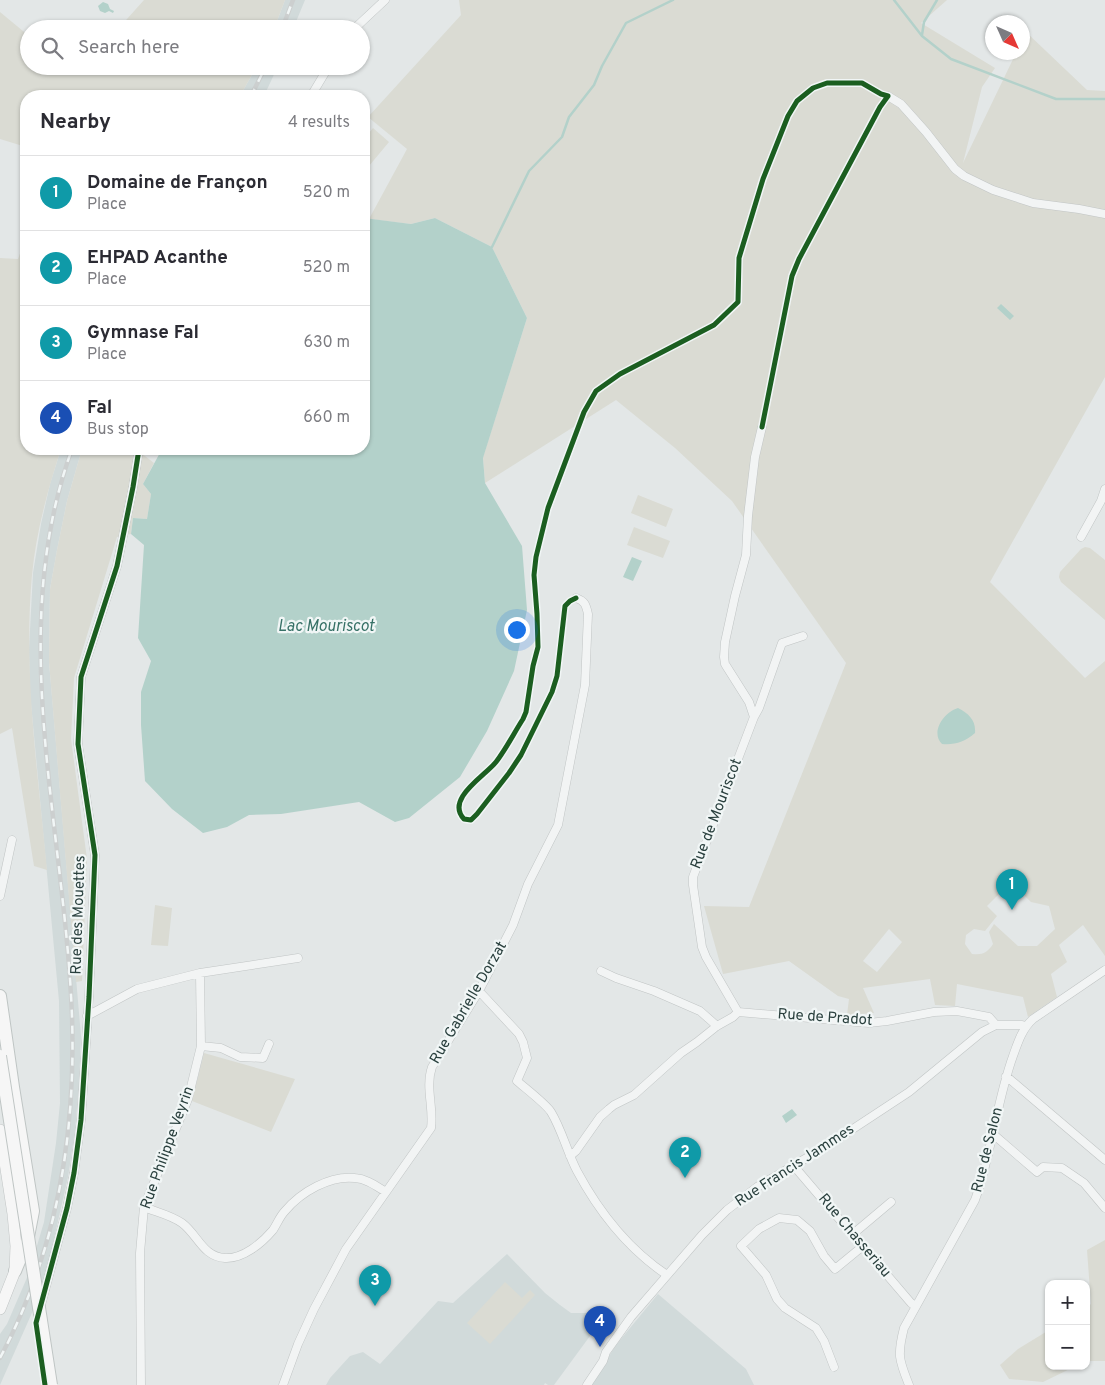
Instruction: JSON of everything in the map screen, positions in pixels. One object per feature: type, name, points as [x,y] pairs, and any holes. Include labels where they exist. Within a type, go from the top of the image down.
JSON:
[{"type":"main road","points":[[0,996],[33,1211],[26,1242],[0,1309]]},
{"type":"main road","points":[[0,1056],[51,1385]]},
{"type":"main road","points":[[0,1130],[13,1214],[16,1246],[15,1271]]},
{"type":"street","points":[[364,20],[385,0]]},
{"type":"street","points":[[315,90],[324,75]]},
{"type":"street","points":[[888,96],[901,104],[955,169],[964,176],[993,190],[1032,203],[1105,214]]},
{"type":"street","points":[[754,717],[749,702],[725,664],[724,657],[729,623],[746,555],[748,516],[755,457],[762,427]]},
{"type":"street","name":"Rue des Mouettes","points":[[45,1385],[36,1323],[67,1208],[74,1173],[81,1120],[87,1016],[95,855],[78,744],[81,677],[117,566],[138,455]]},
{"type":"street","points":[[1081,537],[1105,489]]},
{"type":"street","name":"Rue Gabrielle Dorzat","points":[[283,1385],[298,1344],[324,1288],[346,1249],[431,1128],[429,1076],[432,1067],[479,991],[514,925],[528,884],[558,825],[585,685],[588,614],[582,600],[576,598]]},
{"type":"street","name":"Rue de Mouriscot","points":[[738,1012],[702,947],[693,877],[759,708],[782,643],[803,636]]},
{"type":"street","points":[[0,896],[12,840]]},
{"type":"street","points":[[87,1016],[137,989],[200,973],[298,958]]},
{"type":"street","points":[[996,1025],[1025,1026],[1105,970]]},
{"type":"street","points":[[601,971],[700,1011],[717,1026]]},
{"type":"street","name":"Rue Philippe Veyrin","points":[[141,1385],[140,1253],[144,1207],[188,1099],[201,1046],[200,973]]},
{"type":"street","points":[[479,991],[519,1034],[527,1058],[516,1081],[550,1110],[570,1156],[597,1204],[615,1230],[632,1247],[667,1275]]},
{"type":"street","name":"Rue de Pradot","points":[[738,1012],[869,1023],[934,1012],[957,1011],[989,1017],[996,1025]]},
{"type":"street","points":[[570,1156],[576,1151],[600,1117],[608,1109],[634,1095],[680,1053],[738,1012]]},
{"type":"street","name":"Rue Francis Jammes","points":[[586,1385],[603,1361],[606,1352],[631,1317],[702,1235],[728,1210],[757,1187],[827,1146],[909,1092],[982,1032],[996,1025]]},
{"type":"street","name":"Rue de Salon","points":[[910,1385],[900,1363],[899,1347],[904,1328],[975,1200],[981,1183],[1006,1076],[1025,1026]]},
{"type":"street","points":[[201,1046],[221,1048],[240,1058],[263,1058],[269,1044]]},
{"type":"street","points":[[1006,1076],[1105,1160]]},
{"type":"street","points":[[993,1134],[1037,1172],[1043,1167],[1062,1168],[1084,1183],[1105,1208]]},
{"type":"street","name":"Rue Chasseriau","points":[[793,1165],[915,1306]]},
{"type":"street","points":[[144,1207],[183,1224],[208,1252],[225,1258],[235,1257],[247,1252],[272,1231],[284,1211],[295,1200],[309,1190],[324,1183],[338,1179],[354,1178],[366,1180],[386,1192]]},
{"type":"street","points":[[853,1234],[891,1202]]},
{"type":"street","points":[[834,1367],[824,1341],[816,1328],[785,1308],[777,1299],[766,1275],[742,1246],[759,1229],[779,1218],[798,1220],[810,1231],[824,1256],[835,1269],[863,1246]]},
{"type":"street","points":[[582,1385],[606,1352]]},
{"type":"shaded area","points":[[144,0],[285,0],[277,20],[126,20]]},
{"type":"shaded area","points":[[285,0],[305,0],[297,20],[277,20]]},
{"type":"shaded area","points":[[459,0],[947,0],[921,23],[995,68],[982,87],[963,163],[1013,60],[1030,60],[1030,36],[1087,90],[1105,91],[1105,377],[990,582],[1085,678],[1105,661],[1105,956],[1083,925],[1059,945],[1067,962],[1051,974],[1057,997],[1028,1017],[1023,997],[957,984],[955,1006],[935,1005],[930,979],[863,988],[874,1013],[847,1015],[849,999],[838,996],[789,961],[723,974],[704,906],[749,907],[846,663],[732,501],[675,448],[616,400],[485,483],[483,457],[527,318],[492,247],[435,218],[411,224],[370,219],[407,149],[370,119],[370,115],[461,15]],"holes":[[[1011,882],[1031,902],[1049,906],[1055,929],[1037,946],[1018,946],[994,924],[989,932],[993,944],[987,951],[972,954],[965,944],[966,935],[974,929],[985,931],[997,916],[987,906]],[[889,929],[902,942],[877,972],[863,961]]]},
{"type":"shaded area","points":[[0,12],[20,29],[20,75],[252,75],[243,90],[20,90],[20,145],[0,139]]},
{"type":"shaded area","points":[[252,75],[274,75],[267,90],[243,90]]},
{"type":"shaded area","points":[[373,128],[389,142],[370,165],[370,132]]},
{"type":"shaded area","points":[[20,254],[20,455],[59,455],[47,495],[36,543],[30,612],[30,686],[47,870],[34,866],[12,728],[0,734],[0,258],[18,259]]},
{"type":"shaded area","points":[[59,455],[80,455],[67,501],[50,589],[49,662],[81,1036],[79,1085],[68,1177],[43,1287],[36,1249],[44,1222],[60,1103],[59,1001],[30,693],[29,649],[33,573],[50,484]]},
{"type":"shaded area","points":[[80,455],[144,455],[154,463],[143,484],[151,494],[147,519],[133,518],[131,534],[117,537],[74,678],[71,739],[87,859],[82,981],[76,982],[49,662],[50,589],[67,501]]},
{"type":"shaded area","points":[[638,495],[673,509],[666,527],[631,513]]},
{"type":"shaded area","points":[[634,527],[670,541],[663,558],[627,545]]},
{"type":"shaded area","points":[[1085,547],[1090,548],[1105,560],[1105,620],[1061,582],[1059,577],[1060,572]]},
{"type":"shaded area","points":[[155,905],[172,908],[168,946],[151,945]]},
{"type":"shaded area","points":[[204,1053],[295,1079],[271,1132],[192,1101]]},
{"type":"shaded area","points":[[1105,1240],[1105,1361],[1090,1361],[1091,1304],[1087,1250]]},
{"type":"shaded area","points":[[507,1254],[545,1293],[571,1313],[587,1313],[601,1321],[554,1385],[545,1383],[544,1385],[326,1385],[350,1356],[363,1352],[380,1364],[438,1301],[453,1303]]},
{"type":"shaded area","points":[[29,1273],[35,1306],[0,1385],[0,1334],[7,1324]]},
{"type":"shaded area","points":[[505,1282],[522,1298],[530,1290],[535,1295],[490,1344],[467,1323]]},
{"type":"shaded area","points":[[658,1294],[746,1369],[754,1385],[591,1385],[616,1345]]},
{"type":"shaded area","points":[[1045,1332],[1045,1370],[1068,1370],[1043,1382],[1009,1379],[1000,1365],[1018,1349]]},
{"type":"water","points":[[103,2],[108,4],[110,9],[114,11],[113,13],[100,11],[98,6]]},
{"type":"water","name":"Lac Mouriscot","points":[[435,218],[492,247],[527,318],[483,458],[485,483],[522,546],[527,610],[514,671],[487,731],[460,777],[409,818],[395,822],[359,802],[281,814],[249,815],[227,827],[203,833],[172,809],[145,781],[141,692],[151,661],[138,638],[144,545],[131,534],[133,518],[147,519],[151,494],[143,484],[159,455],[370,455],[370,219],[411,224]]},
{"type":"water","points":[[1001,304],[1014,316],[1010,320],[997,308]]},
{"type":"water","points":[[632,557],[642,561],[633,581],[623,577]]},
{"type":"water","points":[[958,708],[971,718],[975,733],[960,742],[942,744],[937,734],[940,723],[948,714]]},
{"type":"water","points":[[792,1109],[797,1115],[786,1123],[782,1116]]},
{"type":"waterway","points":[[492,247],[529,171],[562,137],[569,117],[594,85],[602,66],[626,23],[673,0]]},
{"type":"waterway","points":[[894,0],[922,36],[951,59],[1056,99],[1105,99]]},
{"type":"waterway","points":[[922,35],[924,22],[937,0]]},
{"type":"railway","points":[[285,20],[293,0]]},
{"type":"railway","points":[[254,90],[262,75]]},
{"type":"railway","points":[[0,1358],[20,1318],[49,1234],[59,1192],[66,1149],[70,1105],[72,1016],[67,945],[44,731],[41,659],[43,589],[52,518],[70,455]]},
{"type":"cycle path","points":[[576,598],[565,606],[557,676],[552,692],[521,755],[477,814],[471,820],[464,819],[459,811],[459,804],[463,796],[496,762],[526,712],[538,647],[534,575],[536,557],[548,508],[584,412],[596,391],[620,374],[714,325],[738,302],[739,258],[763,179],[788,116],[797,101],[813,88],[827,83],[862,83],[888,96],[880,107],[799,259],[792,276],[762,427]]},
{"type":"cycle path","points":[[45,1385],[36,1323],[67,1208],[74,1173],[81,1120],[89,997],[95,855],[78,744],[81,677],[117,566],[138,455]]},
{"type":"place","name":"Domaine de Françon","points":[[1012,910]]},
{"type":"place","name":"EHPAD Acanthe","points":[[685,1178]]},
{"type":"place","name":"Gymnase Fal","points":[[375,1306]]},
{"type":"place","name":"Fal","points":[[600,1347]]}]
